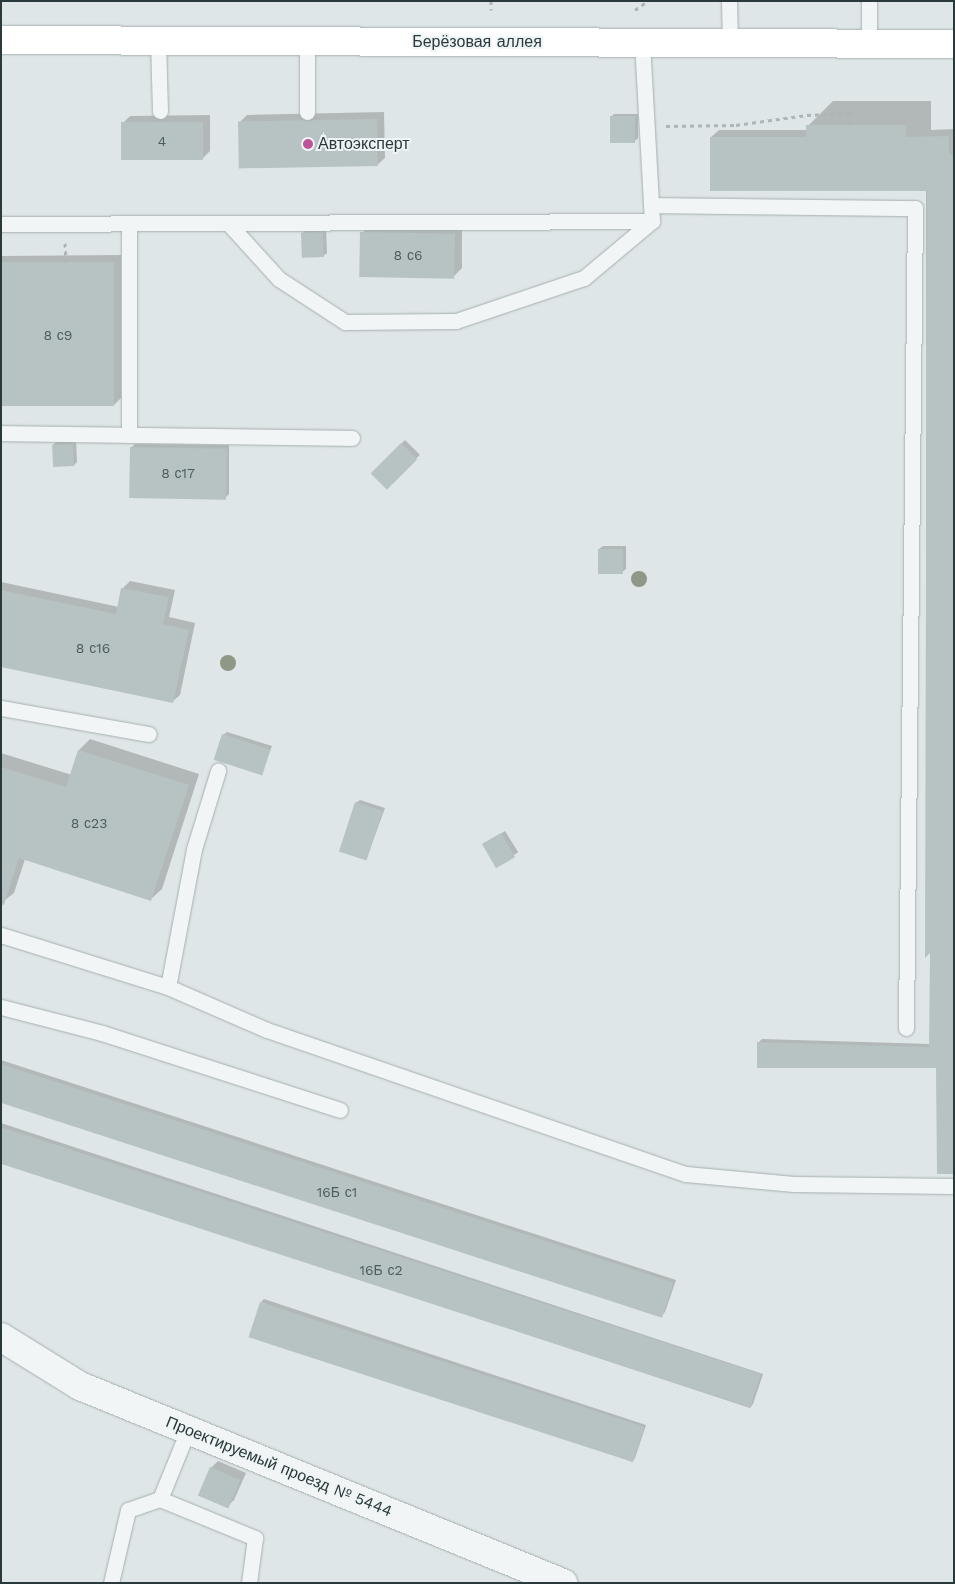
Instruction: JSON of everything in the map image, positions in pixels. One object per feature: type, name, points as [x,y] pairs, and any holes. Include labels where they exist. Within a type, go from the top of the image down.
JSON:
[{"type":"main road","name":"Берёзовая аллея","points":[[1,40],[954,44]]},
{"type":"street","name":"Проектируемый проезд № 5444","points":[[1,1337],[80,1386],[564,1583]]},
{"type":"lane","points":[[729,1],[730,43]]},
{"type":"lane","points":[[869,1],[869,44]]},
{"type":"lane","points":[[158,40],[160,111]]},
{"type":"lane","points":[[307,41],[308,112]]},
{"type":"lane","points":[[642,43],[652,222]]},
{"type":"lane","points":[[651,206],[915,208],[906,1028]]},
{"type":"lane","points":[[1,224],[652,222]]},
{"type":"lane","points":[[228,223],[279,279],[345,322],[456,321],[584,278],[652,222]]},
{"type":"lane","points":[[128,223],[129,435]]},
{"type":"lane","points":[[1,433],[352,438]]},
{"type":"lane","points":[[1,708],[149,734]]},
{"type":"lane","points":[[168,987],[194,849],[218,771]]},
{"type":"lane","points":[[1,935],[168,987],[275,1033],[686,1174],[794,1184],[954,1186]]},
{"type":"lane","points":[[1,1007],[102,1033],[340,1110]]},
{"type":"lane","points":[[160,1499],[188,1430]]},
{"type":"lane","points":[[111,1583],[128,1510],[160,1499],[255,1538],[249,1583]]},
{"type":"path","points":[[491,1],[491,10]]},
{"type":"path","points":[[635,10],[648,1]]},
{"type":"path","points":[[648,126],[736,125],[807,114],[850,113],[850,125]]},
{"type":"building","points":[[610,116],[635,116],[635,143],[610,143]]},
{"type":"building","name":"Автоэксперт","points":[[377,119],[378,166],[239,168],[238,121]]},
{"type":"building","points":[[121,122],[203,122],[203,160],[121,160]]},
{"type":"building","points":[[806,125],[906,125],[906,137],[949,136],[949,154],[954,154],[954,1174],[937,1174],[936,1068],[757,1068],[757,1042],[929,1047],[930,953],[925,958],[927,191],[710,191],[710,137],[806,137]]},
{"type":"building","points":[[323,232],[324,257],[302,258],[301,233]]},
{"type":"building","points":[[360,232],[455,234],[454,279],[359,277]]},
{"type":"building","points":[[1,262],[114,262],[114,406],[1,406]]},
{"type":"building","points":[[401,443],[417,459],[387,490],[371,473]]},
{"type":"building","points":[[73,444],[74,466],[53,467],[52,445]]},
{"type":"building","points":[[130,447],[227,449],[226,500],[129,498]]},
{"type":"building","points":[[598,549],[623,549],[623,574],[598,574]]},
{"type":"building","points":[[121,588],[169,597],[163,624],[189,630],[173,703],[1,667],[1,590],[116,614]]},
{"type":"building","points":[[222,734],[271,750],[262,775],[214,760]]},
{"type":"building","points":[[78,750],[189,785],[151,901],[19,858],[4,905],[1,904],[1,767],[66,787]]},
{"type":"building","points":[[355,802],[383,811],[367,860],[339,851]]},
{"type":"building","points":[[501,833],[515,857],[496,868],[482,844]]},
{"type":"building","points":[[1,1064],[673,1282],[662,1318],[1,1103]]},
{"type":"building","points":[[1,1127],[761,1374],[750,1407],[1,1164]]},
{"type":"building","points":[[260,1302],[644,1427],[633,1462],[249,1337]]},
{"type":"building","points":[[210,1467],[240,1480],[228,1508],[198,1496]]},
{"type":"place","name":"Автоэксперт","points":[[308,144]]}]
